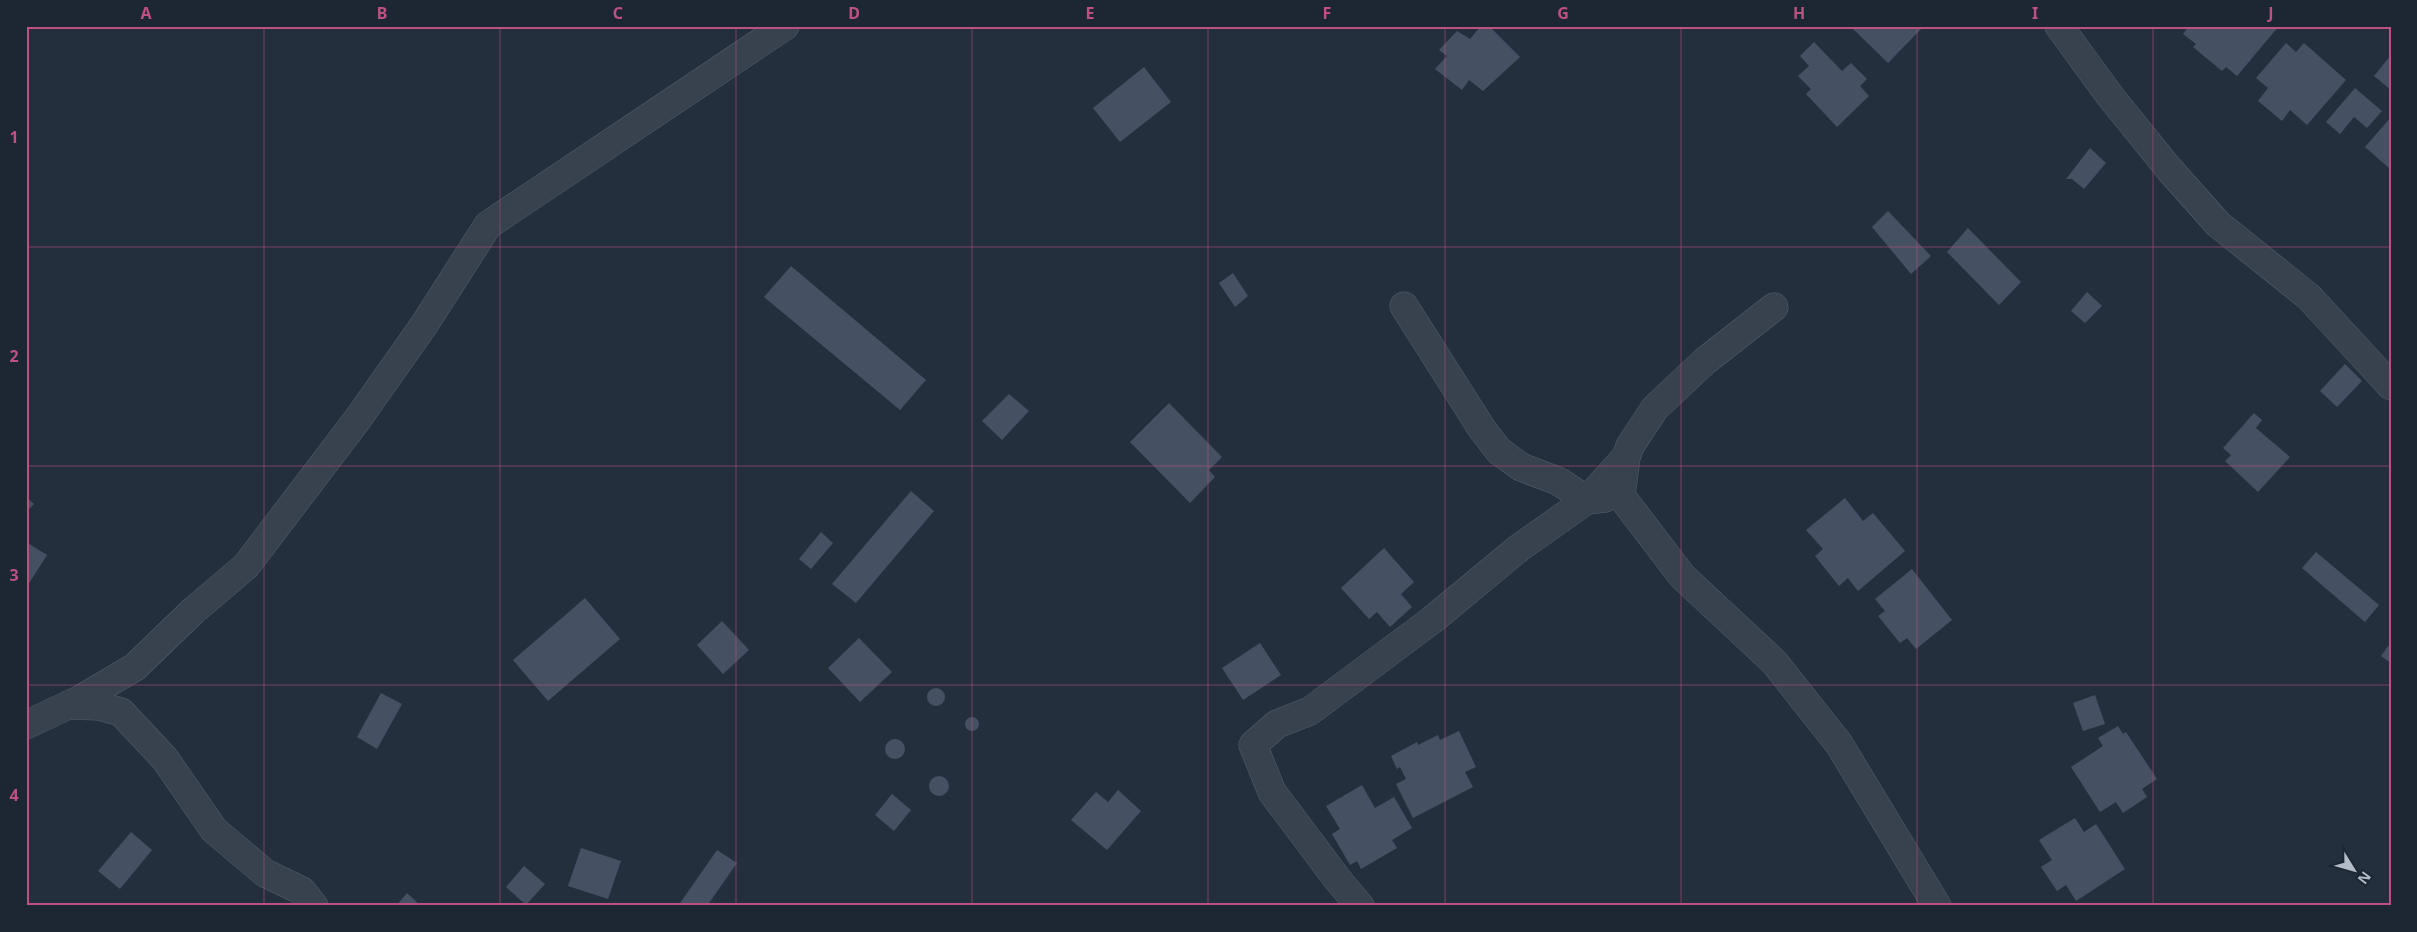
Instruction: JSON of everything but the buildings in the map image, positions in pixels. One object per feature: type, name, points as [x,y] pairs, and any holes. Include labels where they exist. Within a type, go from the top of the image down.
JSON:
[{"type":"street","points":[[26,725],[68,705],[135,667],[193,611],[246,566],[357,420],[424,325],[488,225],[785,26]]},
{"type":"street","points":[[2059,26],[2110,96],[2168,169],[2218,224],[2309,297],[2391,386]]},
{"type":"street","points":[[1404,306],[1498,451],[1521,467],[1558,480],[1587,500],[1621,496]]},
{"type":"street","points":[[1774,307],[1705,362],[1655,408],[1630,446],[1626,457],[1621,496],[1682,576],[1775,663],[1839,744],[1938,906]]},
{"type":"street","points":[[1360,906],[1338,880],[1272,792],[1253,745],[1277,724],[1310,711],[1432,620],[1519,548],[1587,500],[1626,457]]},
{"type":"street","points":[[121,712],[122,674]]},
{"type":"street","points":[[68,705],[99,706],[121,712],[165,759],[214,830],[265,873],[302,891],[314,906]]}]
